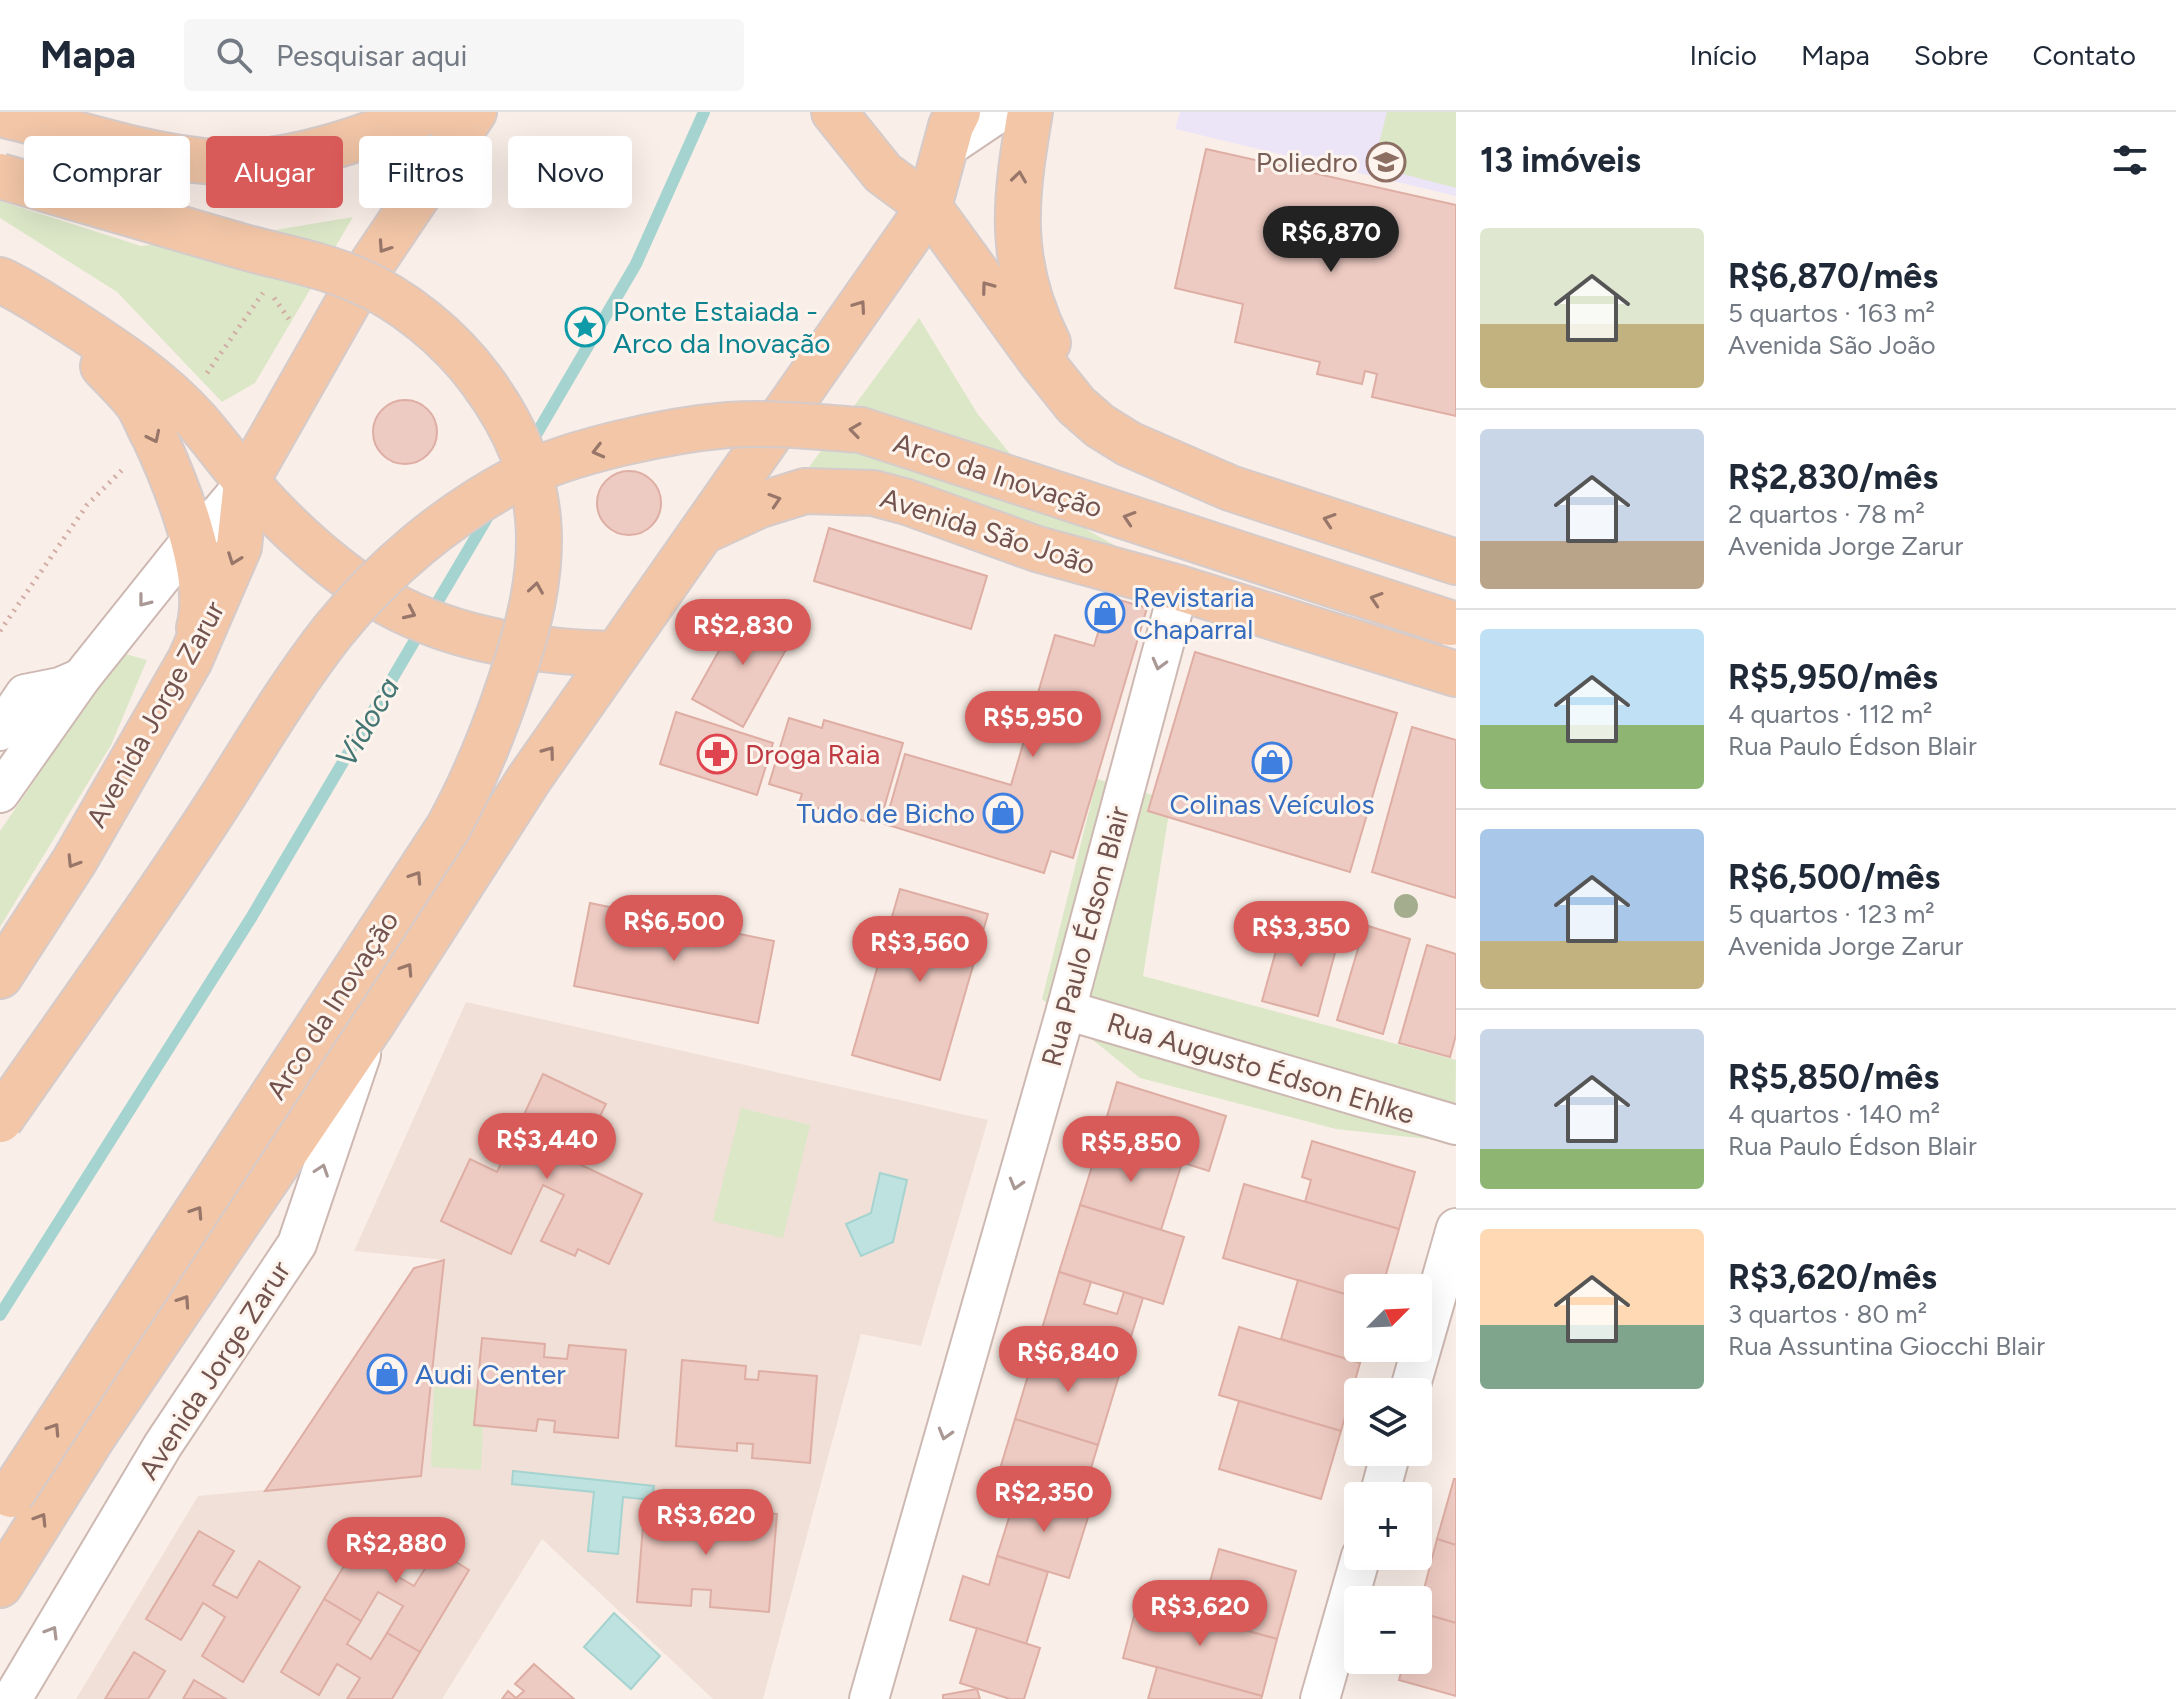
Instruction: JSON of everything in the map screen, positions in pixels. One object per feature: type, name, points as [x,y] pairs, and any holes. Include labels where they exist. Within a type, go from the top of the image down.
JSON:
[{"type":"main road","points":[[0,114],[167,156],[217,163],[278,159],[388,128],[427,112]]},
{"type":"main road","name":"Avenida Jorge Zarur","points":[[0,976],[75,860],[190,660],[239,547],[253,490],[359,283],[474,112]]},
{"type":"main road","points":[[834,112],[883,173],[929,207],[1040,360],[1076,405],[1100,426],[1129,444],[1230,488],[1456,562]]},
{"type":"main road","points":[[1030,112],[1017,197],[1017,243],[1030,302],[1065,377],[1129,444]]},
{"type":"main road","name":"Avenida Jorge Zarur","points":[[0,1585],[92,1438],[373,1022],[529,779],[929,207],[951,130]]},
{"type":"main road","name":"Arco da Inovação","points":[[0,176],[355,279],[411,312],[455,348],[492,394],[508,420],[530,468],[541,546],[529,630],[484,757],[448,828],[6,1505]]},
{"type":"main road","points":[[0,280],[128,359],[194,418],[253,490],[317,550],[387,603],[459,633],[564,653],[616,654]]},
{"type":"main road","points":[[53,311],[138,404],[172,475],[201,580],[202,608],[190,660]]},
{"type":"main road","name":"Arco da Inovação","points":[[0,1120],[197,837],[293,684],[334,630],[379,580],[437,530],[519,478],[550,465],[646,438],[724,425],[861,430],[1453,624]]},
{"type":"main road","name":"Avenida São João","points":[[704,531],[760,505],[805,491],[873,493],[907,502],[1037,549],[1179,588],[1456,674]]},
{"type":"street","points":[[951,130],[1000,112]]},
{"type":"street","points":[[0,793],[81,678],[192,539],[219,514],[253,490]]},
{"type":"street","name":"Rua Paulo Édson Blair","points":[[869,1699],[1066,1010],[1179,588]]},
{"type":"street","points":[[0,731],[25,694],[60,687],[81,678]]},
{"type":"street","name":"Rua Augusto Édson Ehlke","points":[[1066,1010],[1456,1125]]},
{"type":"street","name":"Avenida Jorge Zarur","points":[[12,1699],[163,1445],[297,1244],[373,1022]]},
{"type":"street","points":[[1413,1378],[1456,1228]]},
{"type":"street","points":[[1320,1699],[1357,1570]]},
{"type":"path","points":[[0,631],[87,505]]},
{"type":"shaded area","name":"Poliedro","points":[[1180,112],[1456,112],[1456,196],[1175,129]]},
{"type":"shaded area","points":[[466,1002],[988,1120],[921,1346],[861,1334],[763,1699],[713,1699],[542,1539],[442,1699],[76,1699],[198,1496],[421,1475],[444,1260],[354,1251]]},
{"type":"green space","points":[[1387,112],[1456,112],[1456,188],[1373,166]]},
{"type":"green space","points":[[0,201],[141,246],[263,232],[353,217],[255,383],[222,402],[117,292],[0,218]]},
{"type":"green space","points":[[919,318],[977,413],[1059,514],[1148,564],[801,478]]},
{"type":"green space","points":[[122,653],[147,660],[111,745],[0,927],[0,831]]},
{"type":"green space","points":[[1097,779],[1171,800],[1143,976],[1456,1060],[1455,1142],[1336,1129],[1140,1078],[1042,999]]},
{"type":"green space","points":[[741,1108],[810,1125],[783,1238],[713,1221]]},
{"type":"green space","points":[[434,1387],[485,1390],[481,1470],[431,1467]]},
{"type":"water","points":[[880,1173],[907,1180],[893,1242],[861,1256],[846,1224],[871,1213]]},
{"type":"water","points":[[513,1471],[654,1486],[652,1500],[623,1497],[618,1554],[588,1551],[594,1492],[512,1484]]},
{"type":"water","points":[[614,1613],[660,1656],[631,1689],[584,1647]]},
{"type":"building","points":[[1206,149],[1456,205],[1456,416],[1372,397],[1377,374],[1365,371],[1362,384],[1317,374],[1320,362],[1235,342],[1243,304],[1175,288]]},
{"type":"building","points":[[405,400],[423,406],[431,414],[437,432],[431,450],[423,458],[405,464],[387,458],[379,450],[373,432],[379,414],[387,406]]},
{"type":"building","points":[[629,471],[647,477],[655,485],[661,503],[655,521],[647,529],[629,535],[611,529],[603,521],[597,503],[603,485],[611,477]]},
{"type":"building","points":[[829,528],[987,576],[971,629],[814,581]]},
{"type":"building","points":[[1109,597],[1147,608],[1073,858],[1051,851],[1044,873],[885,824],[905,754],[1011,785],[1055,635],[1094,646]]},
{"type":"building","points":[[744,606],[794,635],[743,727],[692,699]]},
{"type":"building","name":"Colinas Veículos","points":[[1195,652],[1397,713],[1350,872],[1148,811]]},
{"type":"building","name":"Droga Raia","points":[[676,712],[773,743],[757,795],[660,764]]},
{"type":"building","points":[[789,718],[822,728],[824,720],[903,743],[879,825],[799,803],[802,794],[769,784]]},
{"type":"building","points":[[1412,727],[1456,740],[1456,898],[1372,872]]},
{"type":"building","points":[[900,889],[988,914],[940,1080],[852,1055]]},
{"type":"building","points":[[590,903],[774,941],[758,1023],[574,986]]},
{"type":"building","points":[[1284,922],[1339,938],[1318,1016],[1262,1001]]},
{"type":"building","points":[[1365,925],[1410,939],[1383,1034],[1337,1020]]},
{"type":"building","points":[[1427,945],[1456,954],[1456,1035],[1450,1057],[1399,1043]]},
{"type":"building","points":[[543,1074],[606,1104],[577,1163],[642,1194],[609,1264],[578,1249],[575,1256],[541,1241],[564,1195],[543,1185],[511,1254],[441,1221],[470,1159],[497,1172]]},
{"type":"building","points":[[1117,1082],[1226,1116],[1209,1171],[1101,1137]]},
{"type":"building","points":[[1101,1137],[1182,1163],[1161,1230],[1080,1205]]},
{"type":"building","points":[[1312,1141],[1415,1172],[1399,1229],[1305,1202],[1311,1180],[1302,1177]]},
{"type":"building","points":[[1244,1184],[1399,1229],[1386,1274],[1344,1274],[1344,1294],[1223,1258]]},
{"type":"building","points":[[1080,1205],[1184,1237],[1163,1304],[1059,1272]]},
{"type":"building","name":"Audi Center","points":[[444,1260],[421,1476],[265,1491],[414,1268]]},
{"type":"building","points":[[1059,1272],[1091,1282],[1084,1304],[1117,1314],[1124,1292],[1143,1298],[1121,1369],[1038,1342]]},
{"type":"building","points":[[1298,1280],[1344,1294],[1344,1358],[1281,1339]]},
{"type":"building","points":[[1239,1327],[1344,1358],[1344,1362],[1360,1363],[1356,1378],[1344,1378],[1341,1431],[1219,1395]]},
{"type":"building","points":[[482,1338],[545,1344],[544,1357],[567,1359],[569,1345],[626,1350],[618,1438],[554,1432],[555,1421],[538,1419],[536,1431],[474,1425]]},
{"type":"building","points":[[1038,1342],[1121,1369],[1098,1445],[1015,1419]]},
{"type":"building","points":[[682,1360],[746,1366],[745,1379],[758,1380],[759,1371],[817,1376],[810,1463],[752,1458],[753,1444],[737,1443],[737,1451],[676,1446]]},
{"type":"building","points":[[1239,1401],[1341,1431],[1321,1499],[1219,1469]]},
{"type":"building","points":[[1015,1419],[1098,1445],[1079,1508],[996,1482]]},
{"type":"building","points":[[1456,1479],[1456,1545],[1437,1539]]},
{"type":"building","points":[[1018,1489],[1090,1511],[1069,1578],[997,1556]]},
{"type":"building","points":[[645,1500],[706,1505],[705,1526],[720,1527],[721,1509],[777,1514],[769,1612],[710,1607],[711,1590],[692,1589],[691,1606],[637,1602]]},
{"type":"building","points":[[373,1518],[409,1540],[390,1572],[414,1586],[437,1550],[469,1570],[420,1652],[387,1633],[403,1606],[378,1592],[361,1621],[324,1599]]},
{"type":"building","points":[[199,1531],[234,1551],[213,1585],[237,1598],[259,1561],[300,1587],[243,1682],[202,1656],[225,1617],[203,1603],[181,1640],[146,1619]]},
{"type":"building","points":[[1437,1539],[1456,1545],[1456,1623],[1432,1616],[1432,1586],[1425,1586],[1429,1570],[1432,1570]]},
{"type":"building","points":[[1219,1549],[1296,1571],[1277,1639],[1200,1618]]},
{"type":"building","points":[[997,1556],[1048,1572],[1026,1644],[950,1620],[963,1576],[989,1585]]},
{"type":"building","points":[[324,1599],[361,1621],[347,1644],[371,1659],[387,1633],[420,1652],[392,1699],[347,1699],[360,1678],[337,1664],[319,1695],[281,1672]]},
{"type":"building","points":[[1138,1601],[1277,1639],[1262,1696],[1123,1658]]},
{"type":"building","points":[[1432,1616],[1456,1623],[1456,1696],[1399,1680],[1400,1674],[1432,1674]]},
{"type":"building","points":[[977,1628],[1040,1648],[1024,1699],[1010,1699],[960,1683]]},
{"type":"building","points":[[134,1652],[165,1671],[148,1699],[105,1699]]},
{"type":"building","points":[[534,1664],[574,1699],[502,1699],[508,1691],[516,1698],[524,1691],[515,1684]]},
{"type":"building","points":[[1157,1667],[1262,1696],[1261,1699],[1148,1699]]},
{"type":"building","points":[[194,1680],[226,1699],[183,1699]]},
{"type":"building","points":[[977,1689],[980,1699],[943,1699],[943,1695]]},
{"type":"waterway","name":"Vidoca","points":[[530,445],[636,264],[704,112]]},
{"type":"waterway","name":"Vidoca","points":[[0,1315],[251,918],[490,513]]},
{"type":"place","name":"Poliedro","points":[[1386,162]]},
{"type":"place","name":"Ponte Estaiada - Arco da Inovação","points":[[585,327]]},
{"type":"place","name":"Revistaria Chaparral","points":[[1105,613]]},
{"type":"place","name":"Droga Raia","points":[[717,754]]},
{"type":"place","name":"Colinas Veículos","points":[[1272,762]]},
{"type":"place","name":"Tudo de Bicho","points":[[1003,813]]},
{"type":"place","name":"Audi Center","points":[[387,1374]]}]
